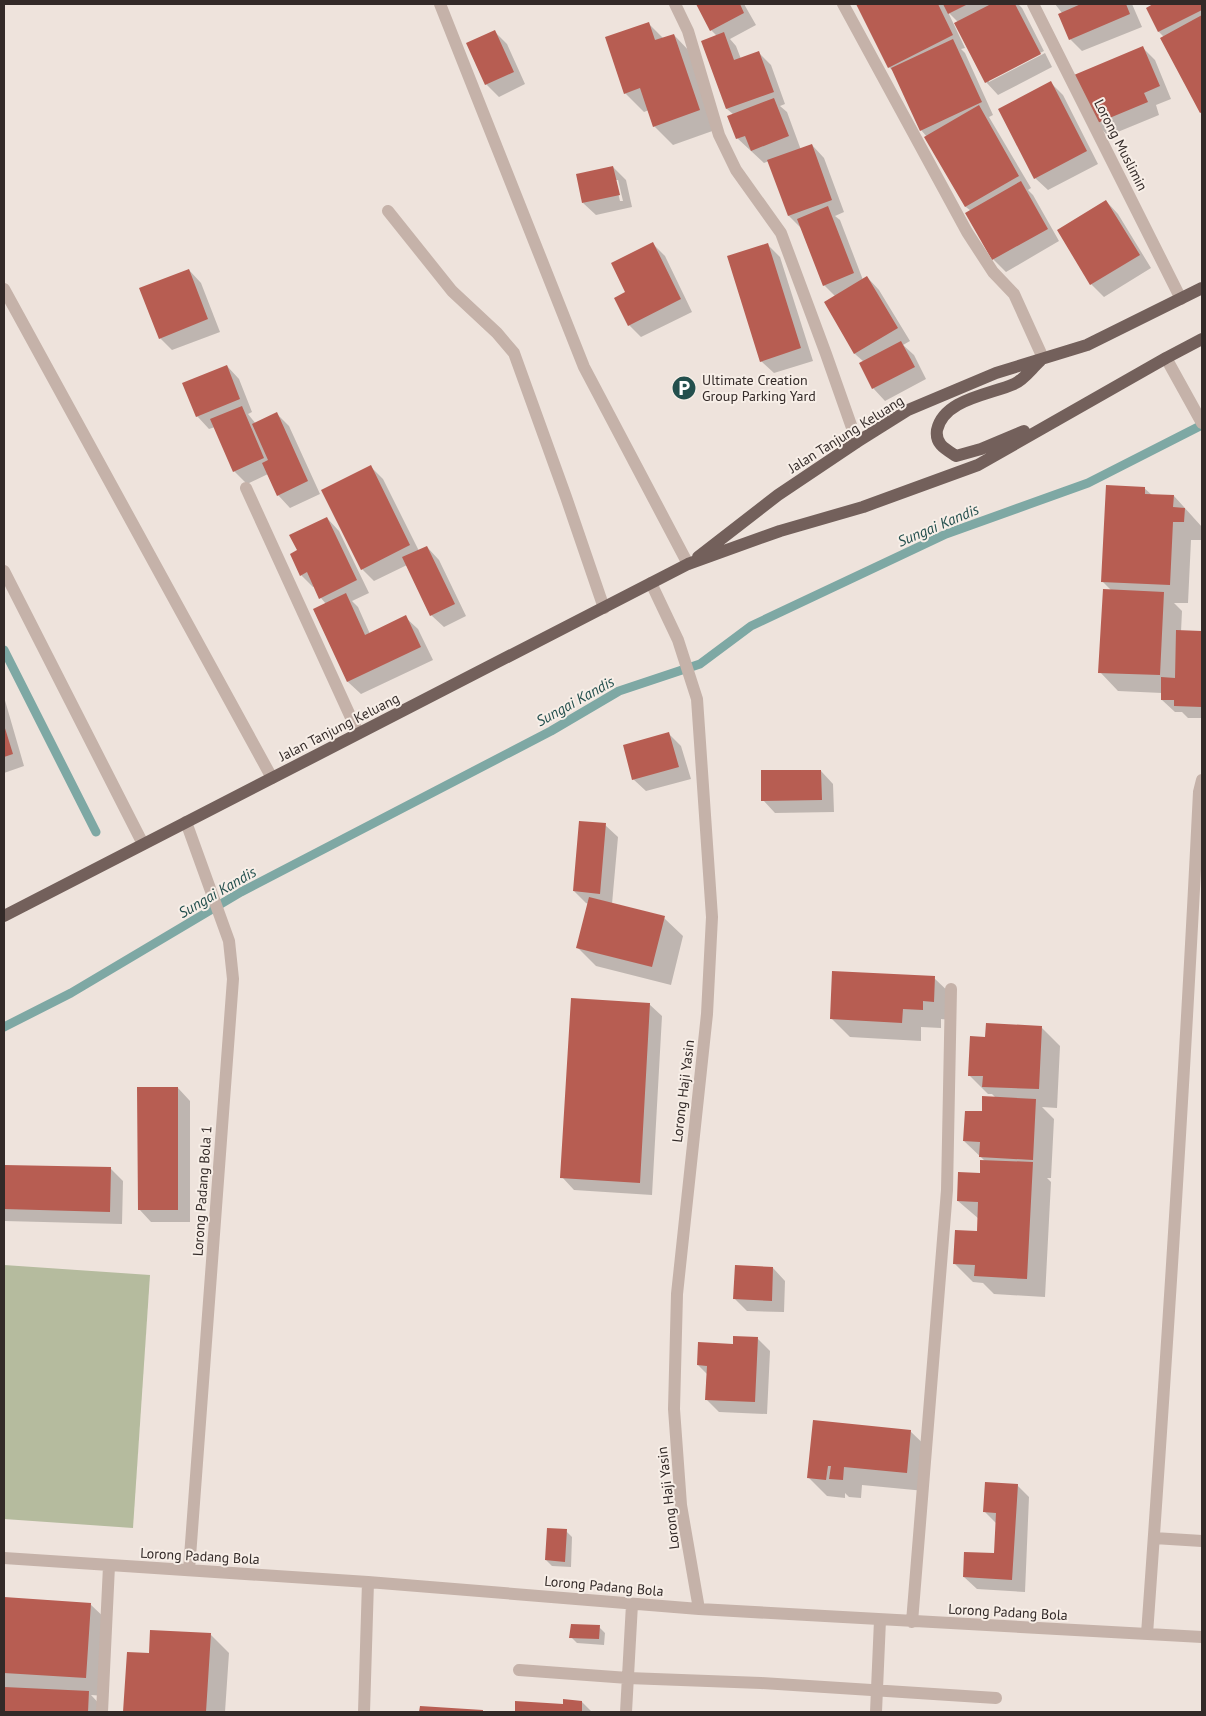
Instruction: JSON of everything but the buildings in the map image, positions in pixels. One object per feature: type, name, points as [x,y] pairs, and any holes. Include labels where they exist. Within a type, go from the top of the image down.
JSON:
[{"type":"main road","name":"Jalan Tanjung Keluang","points":[[688,564],[778,495],[908,410],[996,372],[1087,344],[1182,300],[1202,288]]},
{"type":"main road","name":"Jalan Tanjung Keluang","points":[[4,916],[688,564],[780,531],[864,507],[978,465],[1166,358],[1202,340]]},
{"type":"main road","points":[[1042,358],[1016,384],[967,401],[952,409],[939,421],[936,437],[941,447],[956,456],[981,449],[1073,412]]},
{"type":"street","points":[[440,4],[584,367],[688,564]]},
{"type":"street","points":[[676,4],[688,31],[719,135],[736,170],[781,233],[857,442]]},
{"type":"street","points":[[843,4],[967,232],[992,272],[1014,294],[1042,358]]},
{"type":"street","name":"Lorong Muslimin","points":[[1033,4],[1182,300]]},
{"type":"street","points":[[388,211],[452,291],[497,333],[514,354],[604,608]]},
{"type":"street","points":[[4,289],[272,778]]},
{"type":"street","points":[[1166,358],[1202,423]]},
{"type":"street","points":[[246,488],[358,734]]},
{"type":"street","points":[[4,572],[143,844]]},
{"type":"street","name":"Lorong Haji Yasin","points":[[651,583],[678,640],[696,699],[712,917],[707,1014],[677,1294],[674,1410],[681,1505],[699,1609]]},
{"type":"street","points":[[1147,1634],[1191,948],[1199,792],[1202,780]]},
{"type":"street","name":"Lorong Padang Bola 1","points":[[186,822],[229,941],[233,979],[189,1570]]},
{"type":"street","points":[[912,1622],[947,1190],[951,989]]},
{"type":"street","points":[[1154,1538],[1202,1540]]},
{"type":"street","name":"Lorong Padang Bola","points":[[4,1558],[368,1582],[699,1609],[1202,1637]]},
{"type":"street","points":[[102,1712],[109,1566]]},
{"type":"street","points":[[364,1712],[368,1582]]},
{"type":"street","points":[[626,1712],[632,1604]]},
{"type":"street","points":[[876,1712],[880,1620]]},
{"type":"street","points":[[519,1670],[628,1678],[761,1683],[996,1698]]},
{"type":"green space","points":[[4,1265],[150,1275],[133,1528],[4,1519]]},
{"type":"waterway","name":"Sungai Kandis","points":[[4,1027],[71,993],[241,892],[551,731],[619,691],[700,664],[751,626],[946,534],[1088,483],[1202,425]]},
{"type":"waterway","points":[[4,650],[96,832]]},
{"type":"place","name":"Ultimate Creation Group Parking Yard","points":[[684,388]]}]
